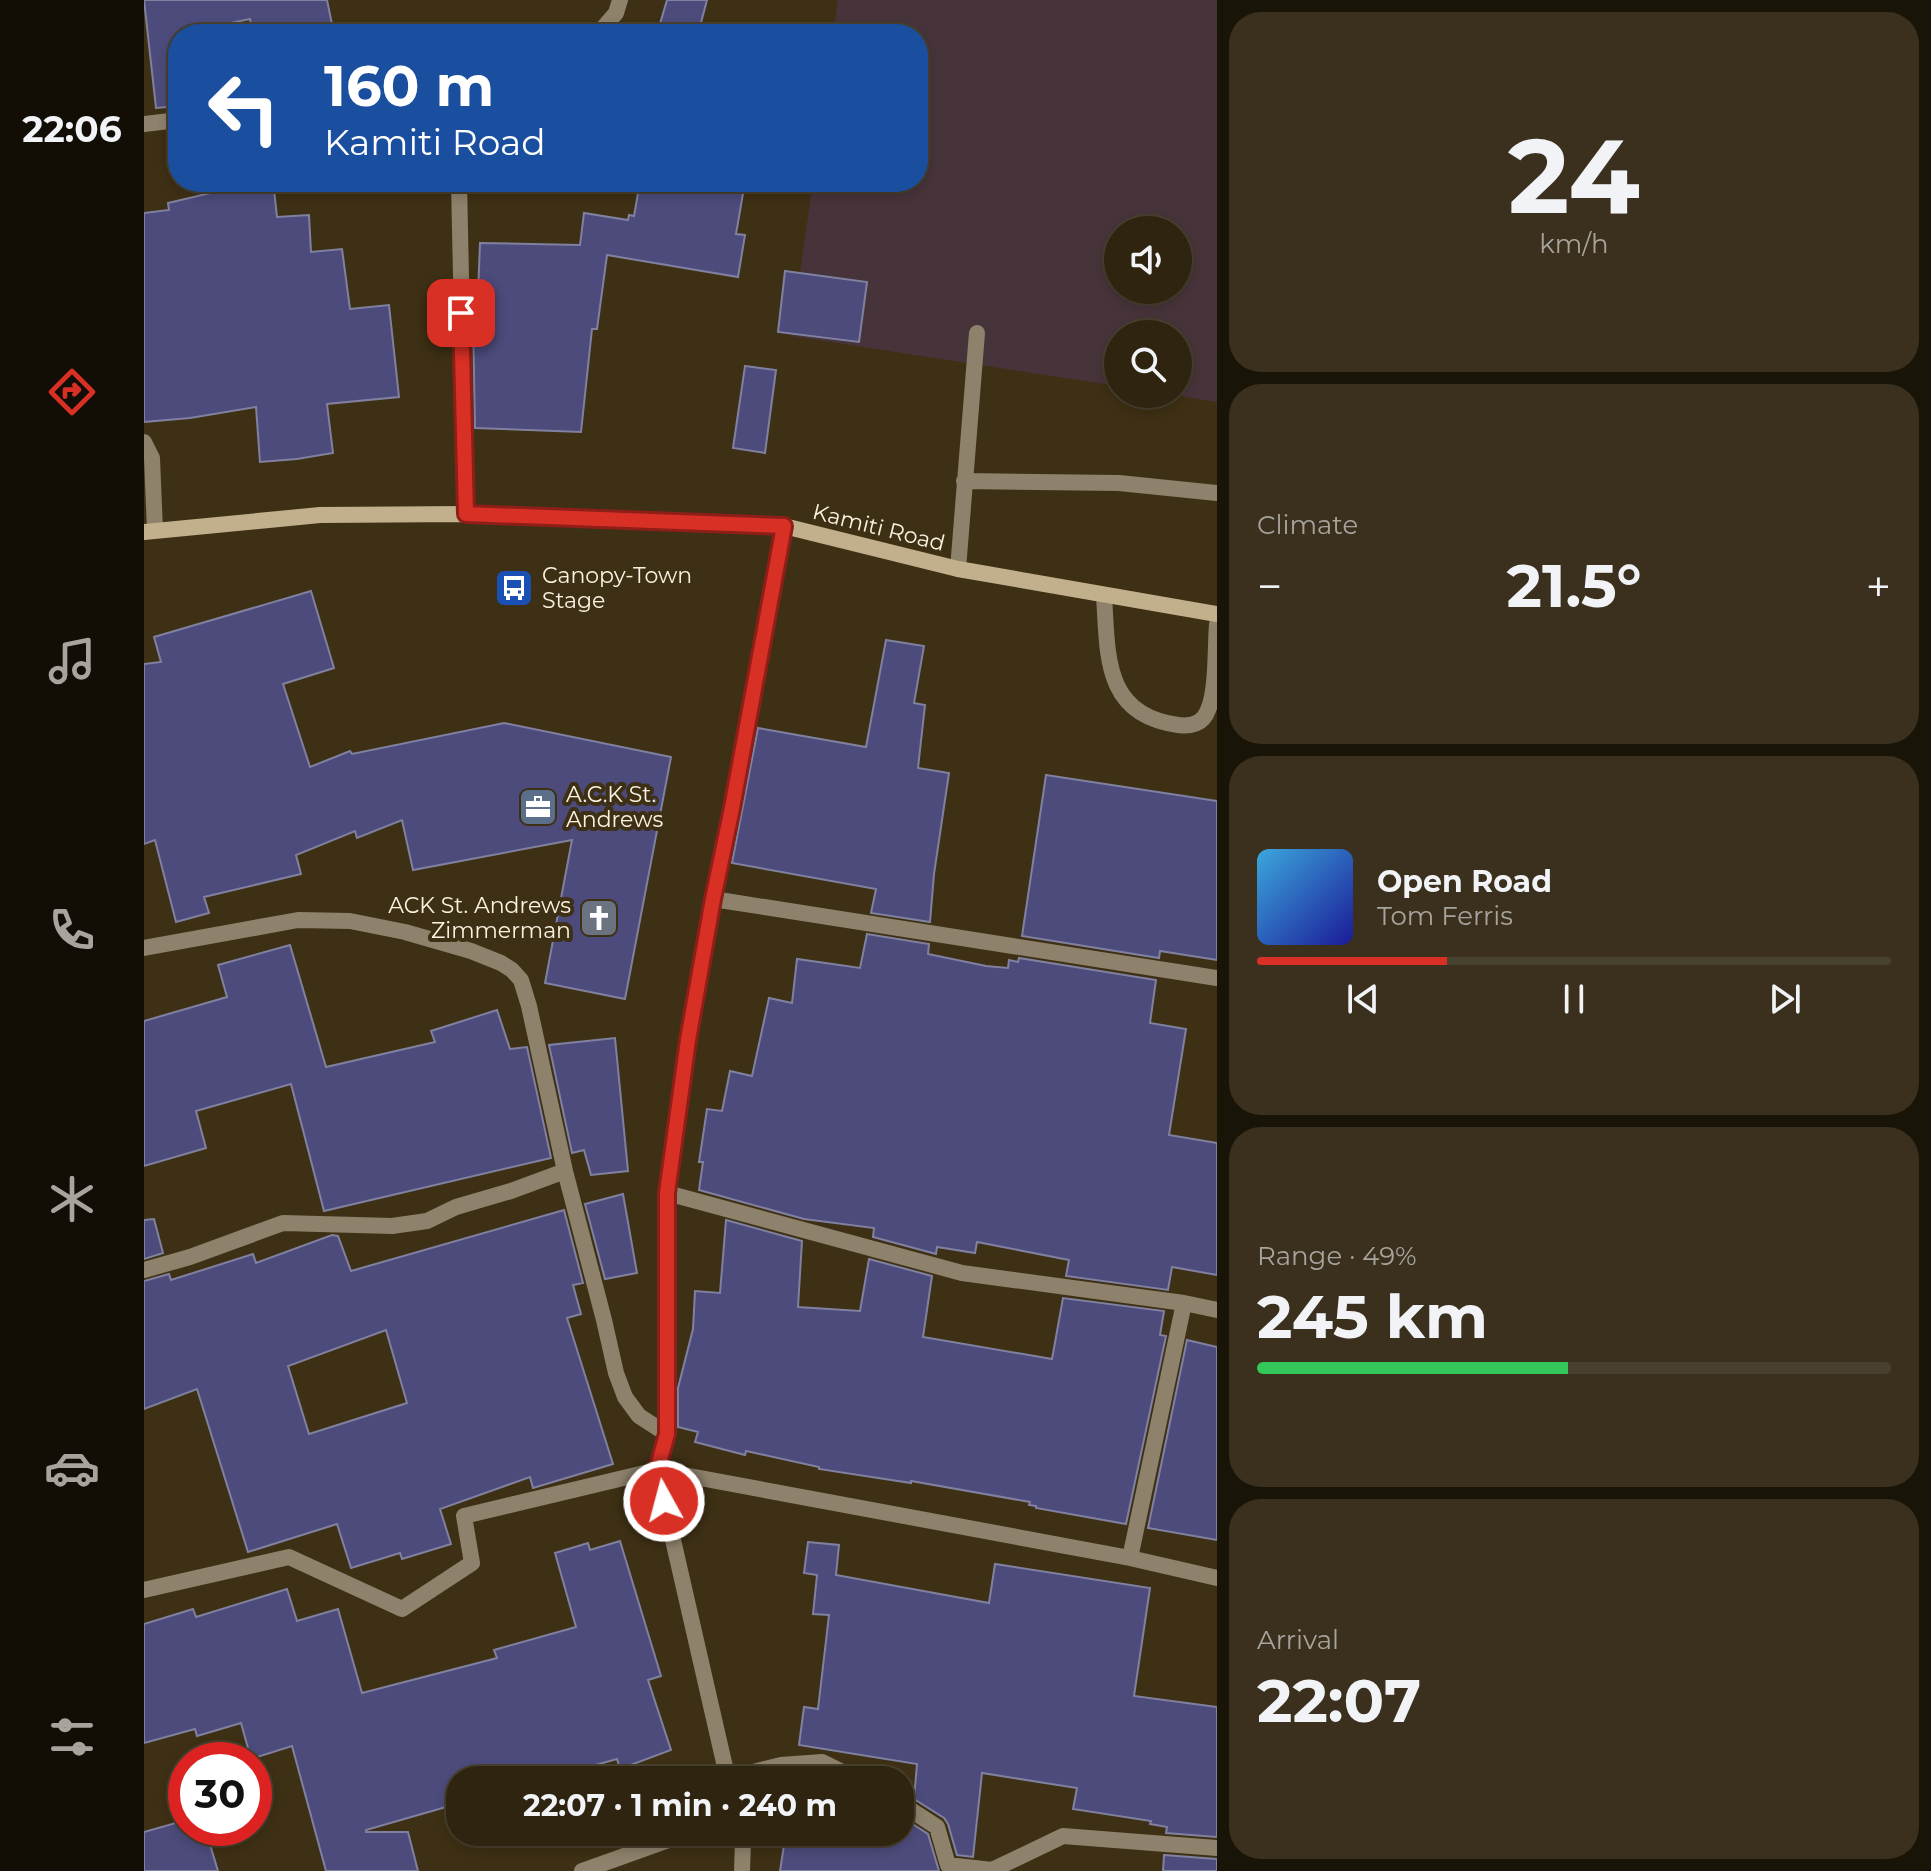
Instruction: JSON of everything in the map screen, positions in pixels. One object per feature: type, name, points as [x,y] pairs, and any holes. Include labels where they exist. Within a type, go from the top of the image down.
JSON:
[{"type":"main road","name":"Kamiti Road","points":[[150,531],[320,515],[466,514],[784,526],[958,569],[1217,614]]},
{"type":"street","points":[[607,24],[616,13],[620,0]]},
{"type":"street","points":[[144,124],[168,121]]},
{"type":"street","points":[[459,192],[466,514]]},
{"type":"street","points":[[958,569],[977,333]]},
{"type":"street","points":[[144,442],[152,458],[150,531]]},
{"type":"street","points":[[964,481],[1119,483],[1217,493]]},
{"type":"street","points":[[726,1766],[657,1470],[667,1434],[667,1193],[688,1040],[784,526]]},
{"type":"street","points":[[1104,596],[1109,664],[1119,691],[1140,714],[1173,725],[1199,723],[1208,712],[1217,624]]},
{"type":"street","points":[[713,899],[1217,978]]},
{"type":"street","points":[[144,948],[298,920],[350,921],[405,932],[471,951],[512,970],[521,980],[529,1006],[565,1171],[616,1373],[625,1397],[639,1416],[667,1434]]},
{"type":"street","points":[[144,1270],[190,1257],[283,1223],[392,1226],[427,1221],[456,1207],[565,1171]]},
{"type":"street","points":[[667,1193],[962,1273],[1217,1310]]},
{"type":"street","points":[[1130,1558],[1184,1303]]},
{"type":"street","points":[[144,1590],[289,1557],[402,1609],[472,1563],[464,1516],[657,1470],[1130,1558],[1217,1578]]},
{"type":"street","points":[[777,1766],[822,1762],[830,1766]]},
{"type":"street","points":[[914,1812],[937,1827],[948,1865],[992,1870],[1063,1836],[1217,1848]]},
{"type":"street","points":[[582,1871],[652,1846]]},
{"type":"street","points":[[742,1871],[743,1846]]},
{"type":"shaded area","points":[[838,0],[1217,0],[1217,402],[1192,398],[1192,320],[1104,320],[1104,384],[791,336],[812,192],[928,192],[928,24],[834,24]]},
{"type":"building","points":[[144,0],[327,0],[332,24],[251,24],[250,19],[226,24],[168,24],[168,107],[156,108]]},
{"type":"building","points":[[667,0],[707,0],[701,24],[660,24]]},
{"type":"building","points":[[215,192],[274,192],[277,217],[309,215],[311,252],[342,249],[350,309],[389,305],[399,397],[327,404],[333,453],[297,459],[260,462],[256,407],[144,422],[144,213],[169,210],[168,203]]},
{"type":"building","points":[[638,192],[743,192],[736,234],[745,235],[738,277],[607,255],[597,329],[592,329],[581,432],[475,428],[473,319],[477,320],[480,243],[580,245],[584,213],[628,220],[629,215],[634,216]]},
{"type":"building","points":[[785,271],[867,282],[859,342],[778,332]]},
{"type":"building","points":[[745,366],[776,370],[765,453],[733,448]]},
{"type":"building","points":[[311,591],[334,668],[283,684],[310,767],[350,751],[352,754],[504,723],[671,757],[625,999],[545,983],[572,840],[413,870],[402,820],[357,838],[355,831],[296,855],[301,874],[204,897],[209,913],[176,922],[155,840],[144,844],[144,664],[161,662],[154,637]]},
{"type":"building","points":[[886,640],[924,646],[914,703],[925,705],[918,768],[949,773],[930,922],[871,913],[876,889],[732,863],[758,728],[866,747]]},
{"type":"building","points":[[1046,775],[1217,801],[1217,960],[1160,951],[1159,958],[1022,936]]},
{"type":"building","points":[[867,934],[929,944],[928,954],[986,966],[1008,968],[1009,960],[1018,962],[1019,958],[1156,980],[1150,1023],[1186,1029],[1169,1135],[1217,1143],[1217,1275],[1172,1267],[1168,1290],[1066,1276],[1069,1260],[977,1242],[975,1253],[937,1247],[936,1254],[873,1237],[874,1228],[804,1219],[699,1190],[703,1162],[699,1162],[707,1109],[722,1111],[730,1071],[752,1076],[769,998],[792,1003],[797,959],[860,968]]},
{"type":"building","points":[[290,945],[326,1067],[435,1042],[431,1031],[497,1010],[510,1049],[527,1047],[551,1158],[324,1211],[291,1084],[196,1111],[206,1148],[144,1166],[144,1021],[227,997],[218,965]]},
{"type":"building","points":[[615,1038],[628,1171],[591,1175],[584,1150],[572,1153],[549,1045]]},
{"type":"building","points":[[623,1194],[637,1273],[605,1279],[585,1204]]},
{"type":"building","points":[[564,1210],[583,1283],[573,1285],[581,1314],[567,1318],[613,1464],[533,1488],[530,1477],[440,1509],[451,1544],[402,1559],[400,1553],[351,1568],[337,1524],[248,1552],[197,1389],[144,1409],[144,1281],[169,1274],[171,1280],[253,1254],[256,1263],[332,1235],[338,1236],[351,1271]],"holes":[[[386,1330],[407,1403],[309,1434],[288,1366]]]},
{"type":"building","points":[[154,1219],[163,1253],[144,1259],[144,1220]]},
{"type":"building","points":[[726,1220],[802,1241],[798,1307],[860,1311],[869,1259],[932,1276],[923,1337],[1052,1359],[1063,1298],[1164,1311],[1160,1335],[1166,1336],[1126,1524],[1036,1508],[1029,1505],[1030,1502],[819,1469],[695,1442],[698,1432],[678,1427],[678,1388],[693,1329],[695,1291],[720,1293]]},
{"type":"building","points":[[1187,1340],[1217,1347],[1217,1540],[1148,1528]]},
{"type":"building","points":[[620,1541],[661,1676],[648,1680],[671,1750],[628,1766],[619,1766],[617,1759],[592,1766],[446,1766],[446,1807],[366,1830],[408,1832],[418,1871],[326,1871],[292,1746],[272,1752],[272,1742],[246,1742],[241,1723],[197,1736],[195,1729],[144,1743],[144,1624],[193,1609],[196,1617],[287,1589],[297,1621],[338,1609],[362,1693],[497,1658],[494,1650],[576,1627],[555,1553],[588,1543],[590,1550]]},
{"type":"building","points":[[808,1542],[839,1545],[836,1575],[989,1603],[995,1564],[1150,1588],[1134,1696],[1217,1707],[1217,1837],[1166,1833],[1167,1827],[1150,1824],[1151,1821],[1073,1809],[1077,1788],[982,1773],[973,1857],[957,1855],[944,1818],[914,1799],[917,1764],[799,1745],[804,1707],[818,1709],[829,1615],[813,1614],[817,1575],[804,1573]]},
{"type":"building","points":[[168,1825],[168,1846],[210,1846],[218,1871],[144,1871],[144,1832]]},
{"type":"building","points":[[914,1825],[928,1834],[939,1871],[780,1871],[784,1846],[914,1846]]},
{"type":"building","points":[[1164,1855],[1217,1859],[1217,1871],[1163,1871]]},
{"type":"place","name":"Canopy-Town Stage","points":[[514,588]]},
{"type":"place","name":"A.C.K St. Andrews","points":[[538,807]]},
{"type":"place","name":"ACK St. Andrews Zimmerman","points":[[599,918]]},
{"type":"route","points":[[461,313],[466,514],[784,526],[688,1040],[667,1193],[667,1434],[657,1470],[664,1501]]}]
